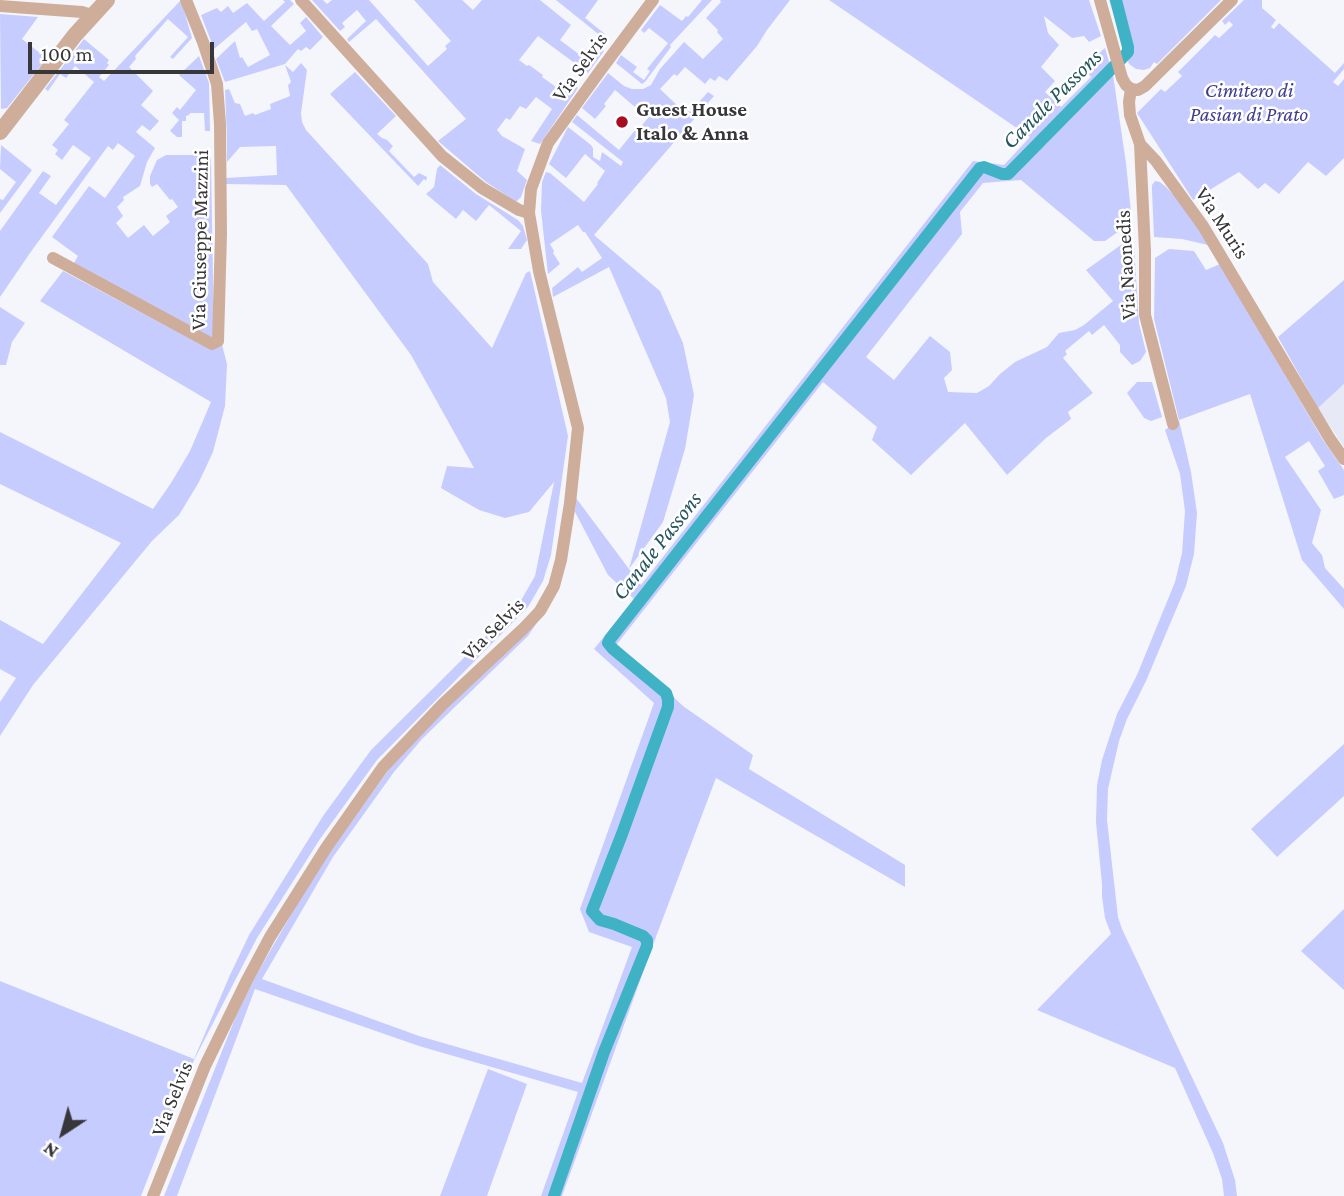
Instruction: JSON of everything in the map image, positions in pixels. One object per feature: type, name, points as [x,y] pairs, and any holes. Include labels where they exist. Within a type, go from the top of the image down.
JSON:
[{"type":"street","points":[[0,132],[92,15],[107,0]]},
{"type":"street","name":"Via Giuseppe Mazzini","points":[[53,258],[212,344],[218,341],[221,231],[217,84],[186,0]]},
{"type":"street","points":[[301,0],[442,156],[482,188],[529,213]]},
{"type":"street","name":"Via Selvis","points":[[153,1196],[205,1066],[247,980],[270,937],[326,848],[383,767],[443,704],[523,629],[540,611],[554,586],[570,503],[578,428],[550,319],[529,213],[531,189],[548,143],[653,0]]},
{"type":"street","name":"Via Muris","points":[[1100,0],[1120,69],[1126,85],[1131,89],[1130,116],[1140,144],[1156,161],[1203,226],[1329,439],[1344,459]]},
{"type":"street","points":[[1131,89],[1138,90],[1145,86],[1233,0]]},
{"type":"street","points":[[0,6],[37,4],[92,15]]},
{"type":"street","name":"Via Naonedis","points":[[1140,144],[1145,315],[1173,424]]},
{"type":"shaded area","points":[[1344,384],[1344,447],[1318,408]]},
{"type":"green space","points":[[181,0],[192,38],[173,59],[170,57],[188,37],[168,19],[135,56],[136,59],[129,67],[153,91],[141,105],[159,121],[150,131],[142,125],[136,132],[155,148],[147,162],[140,186],[123,197],[124,200],[117,207],[123,216],[116,223],[128,238],[144,225],[153,236],[170,222],[166,216],[178,207],[157,184],[152,187],[150,184],[150,176],[157,160],[166,155],[199,155],[211,158],[214,337],[207,337],[74,263],[78,256],[52,237],[89,186],[105,198],[135,156],[118,143],[113,150],[108,146],[0,297],[0,231],[43,171],[51,176],[39,193],[56,205],[91,158],[73,145],[62,160],[55,154],[58,150],[52,145],[69,124],[64,120],[94,82],[75,66],[66,78],[60,74],[48,91],[45,89],[84,39],[109,60],[109,65],[99,77],[104,81]]},
{"type":"green space","points":[[283,0],[290,0],[294,4],[271,26],[290,45],[306,31],[300,23],[306,17],[323,37],[310,50],[306,47],[301,51],[298,49],[285,64],[225,82],[216,59],[235,41],[240,58],[242,57],[248,67],[270,55],[257,29],[252,31],[246,22],[214,49],[201,15],[217,8],[221,12],[228,6],[233,13],[247,3],[264,21],[285,2]]},
{"type":"green space","points":[[312,0],[323,0],[327,4],[332,0],[369,0],[428,66],[447,49],[445,46],[451,41],[414,0],[462,0],[473,10],[482,0],[540,0],[571,25],[560,40],[588,61],[599,47],[604,51],[588,73],[538,36],[519,60],[563,92],[570,84],[578,88],[540,144],[531,141],[552,109],[536,97],[526,109],[520,106],[510,120],[506,118],[497,130],[502,136],[525,149],[517,171],[527,180],[521,197],[515,201],[486,182],[438,141],[466,119],[376,19],[349,42],[347,39],[366,21],[357,10],[342,23],[345,27],[340,31]]},
{"type":"green space","points":[[556,0],[598,0],[585,18],[605,34],[602,37]]},
{"type":"green space","points":[[702,0],[712,0],[670,45],[645,82],[642,84],[616,63],[621,55],[637,67],[633,72],[644,80],[650,71],[647,69],[668,43],[649,28],[644,33],[641,30],[660,5],[682,21]]},
{"type":"green space","points":[[720,0],[790,0],[757,46],[727,81],[719,76],[715,81],[710,78],[705,84],[685,67],[660,89],[680,108],[682,106],[690,112],[708,92],[714,96],[594,235],[660,291],[683,343],[694,395],[685,449],[663,522],[629,569],[670,422],[666,398],[609,267],[553,297],[552,288],[578,267],[582,272],[602,258],[578,225],[550,244],[560,264],[548,274],[541,211],[542,182],[546,172],[550,173],[584,202],[605,171],[585,154],[566,178],[549,164],[568,127],[591,145],[593,157],[600,161],[602,152],[621,166],[623,162],[572,122],[577,115],[619,150],[648,118],[615,90],[595,119],[582,108],[608,73],[624,86],[643,89],[651,85],[660,69],[684,42],[703,59],[723,39],[706,18]]},
{"type":"green space","points":[[829,0],[1089,0],[1101,36],[1089,42],[1084,36],[1072,38],[1044,16],[1048,33],[1059,45],[1041,67],[1055,81],[1045,92],[1061,107],[1091,77],[1083,67],[1105,48],[1113,75],[1132,222],[1105,241],[1094,241],[1021,180],[983,183],[960,212],[962,234],[866,357],[894,380],[930,336],[950,352],[952,370],[944,378],[948,392],[977,393],[989,386],[1015,362],[1047,347],[1059,333],[1084,325],[1113,301],[1086,270],[1125,242],[1134,246],[1139,323],[1146,352],[1140,361],[1132,365],[1120,352],[1120,345],[1104,325],[1092,335],[1089,331],[1065,351],[1067,354],[1063,358],[1093,393],[1068,412],[1071,419],[1046,438],[1007,475],[965,423],[911,475],[872,440],[877,427],[823,382],[617,644],[683,706],[753,755],[749,769],[905,865],[905,887],[716,778],[562,1196],[541,1196],[578,1092],[419,1046],[255,989],[177,1196],[164,1196],[236,1016],[255,977],[330,852],[392,765],[544,612],[528,636],[422,739],[394,772],[333,857],[262,979],[419,1036],[582,1083],[632,947],[589,932],[580,909],[654,703],[594,649],[634,599],[608,575],[575,512],[576,498],[641,585],[973,161],[1004,165],[1030,137]]},
{"type":"green space","points":[[1109,0],[1221,0],[1157,64],[1154,62],[1150,68],[1144,70],[1129,64]]},
{"type":"green space","name":"Cimitero di Pasian di Prato","points":[[1244,0],[1262,0],[1262,8],[1276,20],[1271,27],[1274,29],[1279,23],[1335,73],[1344,63],[1344,69],[1333,82],[1338,86],[1344,79],[1344,158],[1326,176],[1308,162],[1279,194],[1265,183],[1258,189],[1239,172],[1193,200],[1137,113],[1161,89],[1165,92],[1182,76],[1178,72],[1215,35],[1219,38],[1233,25],[1229,21],[1225,25],[1222,21]]},
{"type":"green space","points":[[0,14],[38,17],[22,39],[41,54],[45,50],[50,54],[7,108],[1,109]]},
{"type":"green space","points":[[199,56],[209,83],[210,131],[205,131],[204,113],[190,113],[186,116],[186,121],[182,121],[182,137],[177,137],[170,131],[179,120],[172,113],[177,107],[180,110],[196,90],[179,75]]},
{"type":"green space","points":[[301,63],[307,70],[301,113],[306,130],[428,264],[433,282],[492,348],[526,273],[530,271],[568,436],[551,555],[543,581],[528,607],[377,760],[320,839],[257,938],[194,1060],[141,1196],[0,1196],[0,981],[194,1059],[249,935],[323,816],[371,750],[520,602],[535,576],[554,482],[529,512],[505,518],[479,510],[441,488],[447,466],[474,468],[411,355],[286,185],[226,184],[226,178],[277,175],[276,146],[240,147],[227,162],[225,90],[229,89],[245,116],[253,113],[255,115],[271,109],[270,104],[290,96],[288,85],[291,82],[285,65],[293,72]]},
{"type":"green space","points":[[355,72],[396,116],[377,134],[393,146],[389,151],[414,177],[419,173],[427,177],[426,181],[424,179],[418,186],[330,94]]},
{"type":"green space","points":[[1,145],[32,170],[0,213],[0,199],[3,200],[16,182],[0,169]]},
{"type":"green space","points":[[440,165],[476,194],[518,220],[527,240],[521,249],[508,249],[521,231],[489,205],[476,221],[463,210],[456,219],[426,194],[434,187]]},
{"type":"green space","points":[[1155,181],[1166,187],[1186,208],[1208,245],[1182,239],[1154,237],[1152,185]]},
{"type":"green space","points":[[1169,249],[1194,251],[1206,270],[1220,264],[1323,440],[1344,470],[1344,495],[1334,499],[1318,471],[1325,466],[1309,441],[1285,457],[1321,510],[1312,543],[1322,555],[1325,568],[1344,589],[1344,609],[1302,560],[1250,394],[1179,420],[1154,319],[1155,258]]},
{"type":"green space","points":[[63,271],[208,348],[221,341],[227,364],[225,406],[213,452],[179,515],[152,541],[33,685],[0,736],[0,702],[16,678],[0,669],[0,620],[43,644],[121,543],[0,484],[0,432],[153,509],[190,451],[211,402],[40,301]]},
{"type":"green space","points":[[1344,280],[1344,384],[1318,408],[1278,337]]},
{"type":"green space","points":[[0,307],[25,323],[12,342],[6,365],[0,365]]},
{"type":"green space","points":[[1137,382],[1152,382],[1162,417],[1151,421],[1144,418],[1127,393]]},
{"type":"green space","points":[[1179,420],[1197,513],[1194,554],[1186,586],[1119,741],[1108,789],[1107,820],[1118,917],[1122,929],[1223,1143],[1235,1180],[1237,1196],[1224,1196],[1222,1179],[1213,1153],[1175,1068],[1037,1010],[1111,934],[1102,897],[1096,822],[1097,785],[1117,714],[1137,675],[1175,582],[1182,553],[1185,511],[1180,474],[1165,430]]},
{"type":"green space","points":[[1344,744],[1344,796],[1277,857],[1251,829]]},
{"type":"green space","points":[[1344,909],[1344,990],[1301,951]]},
{"type":"green space","points":[[488,1069],[527,1084],[487,1196],[440,1196]]},
{"type":"waterway","name":"Canale Passons","points":[[554,1196],[604,1052],[647,946],[647,940],[643,936],[600,920],[592,911],[668,707],[668,699],[666,693],[608,643],[980,168],[1008,174],[1128,52],[1116,0]]},
{"type":"place","name":"Guest House Italo & Anna","points":[[622,122]]}]
